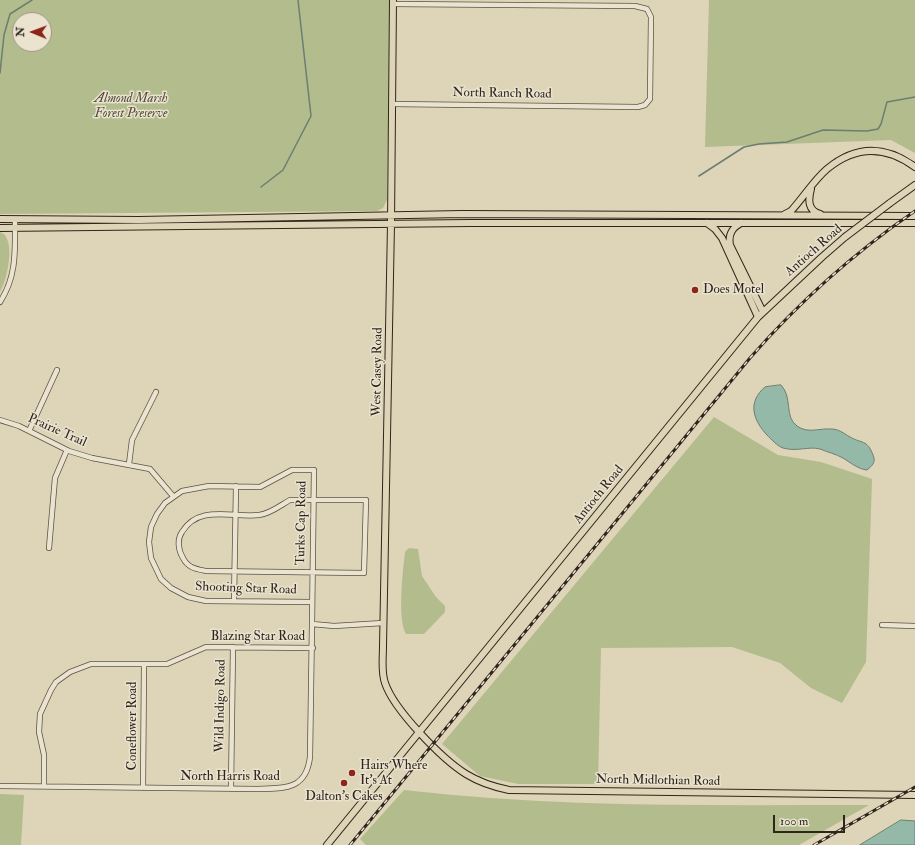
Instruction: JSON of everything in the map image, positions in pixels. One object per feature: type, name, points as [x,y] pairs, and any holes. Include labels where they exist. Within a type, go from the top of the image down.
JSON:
[{"type":"main road","name":"West Casey Road","points":[[393,2],[392,224],[383,623],[385,682],[394,701],[421,732]]},
{"type":"main road","points":[[782,215],[791,211],[826,170],[841,159],[867,151],[892,153],[915,167]]},
{"type":"main road","name":"Antioch Road","points":[[327,845],[421,732],[758,317],[845,237],[915,185]]},
{"type":"main road","points":[[811,188],[809,196],[810,205],[814,212],[824,216]]},
{"type":"main road","points":[[0,220],[462,214],[915,216]]},
{"type":"main road","points":[[707,223],[722,238],[758,317]]},
{"type":"main road","points":[[742,223],[735,226],[730,232],[730,245],[763,312]]},
{"type":"main road","points":[[0,228],[392,224],[915,223]]},
{"type":"main road","name":"North Midlothian Road","points":[[421,732],[465,774],[484,783],[509,790],[915,795]]},
{"type":"street","name":"North Ranch Road","points":[[392,104],[638,107],[645,105],[649,101],[651,30],[650,14],[647,9],[635,6],[393,2]]},
{"type":"street","points":[[0,302],[12,278],[15,266],[15,220]]},
{"type":"street","points":[[29,431],[58,370]]},
{"type":"street","points":[[129,464],[132,440],[156,392]]},
{"type":"street","name":"Prairie Trail","points":[[0,420],[29,431],[67,450],[92,458],[150,469],[173,496]]},
{"type":"street","points":[[49,548],[55,478],[67,450]]},
{"type":"street","name":"Shooting Star Road","points":[[311,602],[206,601],[188,597],[171,588],[158,573],[151,558],[150,535],[157,514],[173,496],[190,488],[199,486],[260,487],[292,470],[314,470]]},
{"type":"street","name":"Turks Cap Road","points":[[312,624],[311,602],[314,470]]},
{"type":"street","points":[[234,601],[236,486]]},
{"type":"street","points":[[290,500],[366,500],[364,573],[234,572],[206,571],[192,568],[183,558],[178,545],[181,534],[188,523],[195,518],[204,515],[235,515],[258,515],[290,500]]},
{"type":"street","points":[[312,624],[334,626],[383,623]]},
{"type":"street","name":"North Harris Road","points":[[0,786],[284,789],[300,781],[307,772],[311,750],[312,624]]},
{"type":"street","points":[[882,625],[915,626]]},
{"type":"street","name":"Blazing Star Road","points":[[44,786],[44,755],[39,732],[40,714],[45,699],[56,682],[70,672],[91,664],[144,664],[174,662],[206,647],[312,648]]},
{"type":"street","name":"Wild Indigo Road","points":[[231,788],[233,647]]},
{"type":"street","name":"Coneflower Road","points":[[143,788],[144,664]]},
{"type":"green space","name":"Almond Marsh Forest Preserve","points":[[0,0],[390,0],[387,200],[383,208],[377,211],[0,214]]},
{"type":"green space","points":[[709,0],[915,0],[915,153],[891,140],[705,147]]},
{"type":"green space","points":[[0,232],[5,236],[8,242],[9,260],[8,270],[0,292]]},
{"type":"green space","points":[[714,417],[778,455],[821,462],[872,479],[866,662],[842,703],[811,688],[780,663],[732,647],[601,648],[598,784],[518,784],[480,776],[442,744]]},
{"type":"green space","points":[[409,548],[418,549],[422,576],[436,597],[445,606],[445,612],[424,634],[406,634],[403,627],[401,606],[402,582],[405,552]]},
{"type":"green space","points":[[404,790],[462,796],[578,803],[694,805],[869,805],[799,845],[366,845],[360,839]]},
{"type":"green space","points":[[0,794],[24,795],[21,845],[0,845]]},
{"type":"shaded area","points":[[781,385],[787,395],[789,412],[793,422],[797,426],[805,430],[834,429],[866,444],[869,446],[874,457],[874,462],[871,467],[867,470],[855,466],[840,457],[820,449],[788,449],[781,447],[774,442],[758,423],[755,417],[754,405],[759,393],[765,387]]},
{"type":"shaded area","points":[[901,820],[915,821],[915,845],[860,845]]},
{"type":"waterway","points":[[0,73],[4,35],[10,14],[32,0]]},
{"type":"waterway","points":[[261,187],[283,170],[311,116],[298,0]]},
{"type":"waterway","points":[[699,176],[744,147],[759,144],[787,142],[823,130],[867,131],[878,129],[881,124],[887,102],[915,97]]},
{"type":"railway","points":[[350,845],[750,358],[788,317],[828,279],[870,244],[915,211]]},
{"type":"railway","points":[[814,845],[915,787]]},
{"type":"place","name":"Does Motel","points":[[695,290]]},
{"type":"place","name":"Hairs Where It's At","points":[[352,773]]},
{"type":"place","name":"Dalton's Cakes","points":[[344,783]]}]
